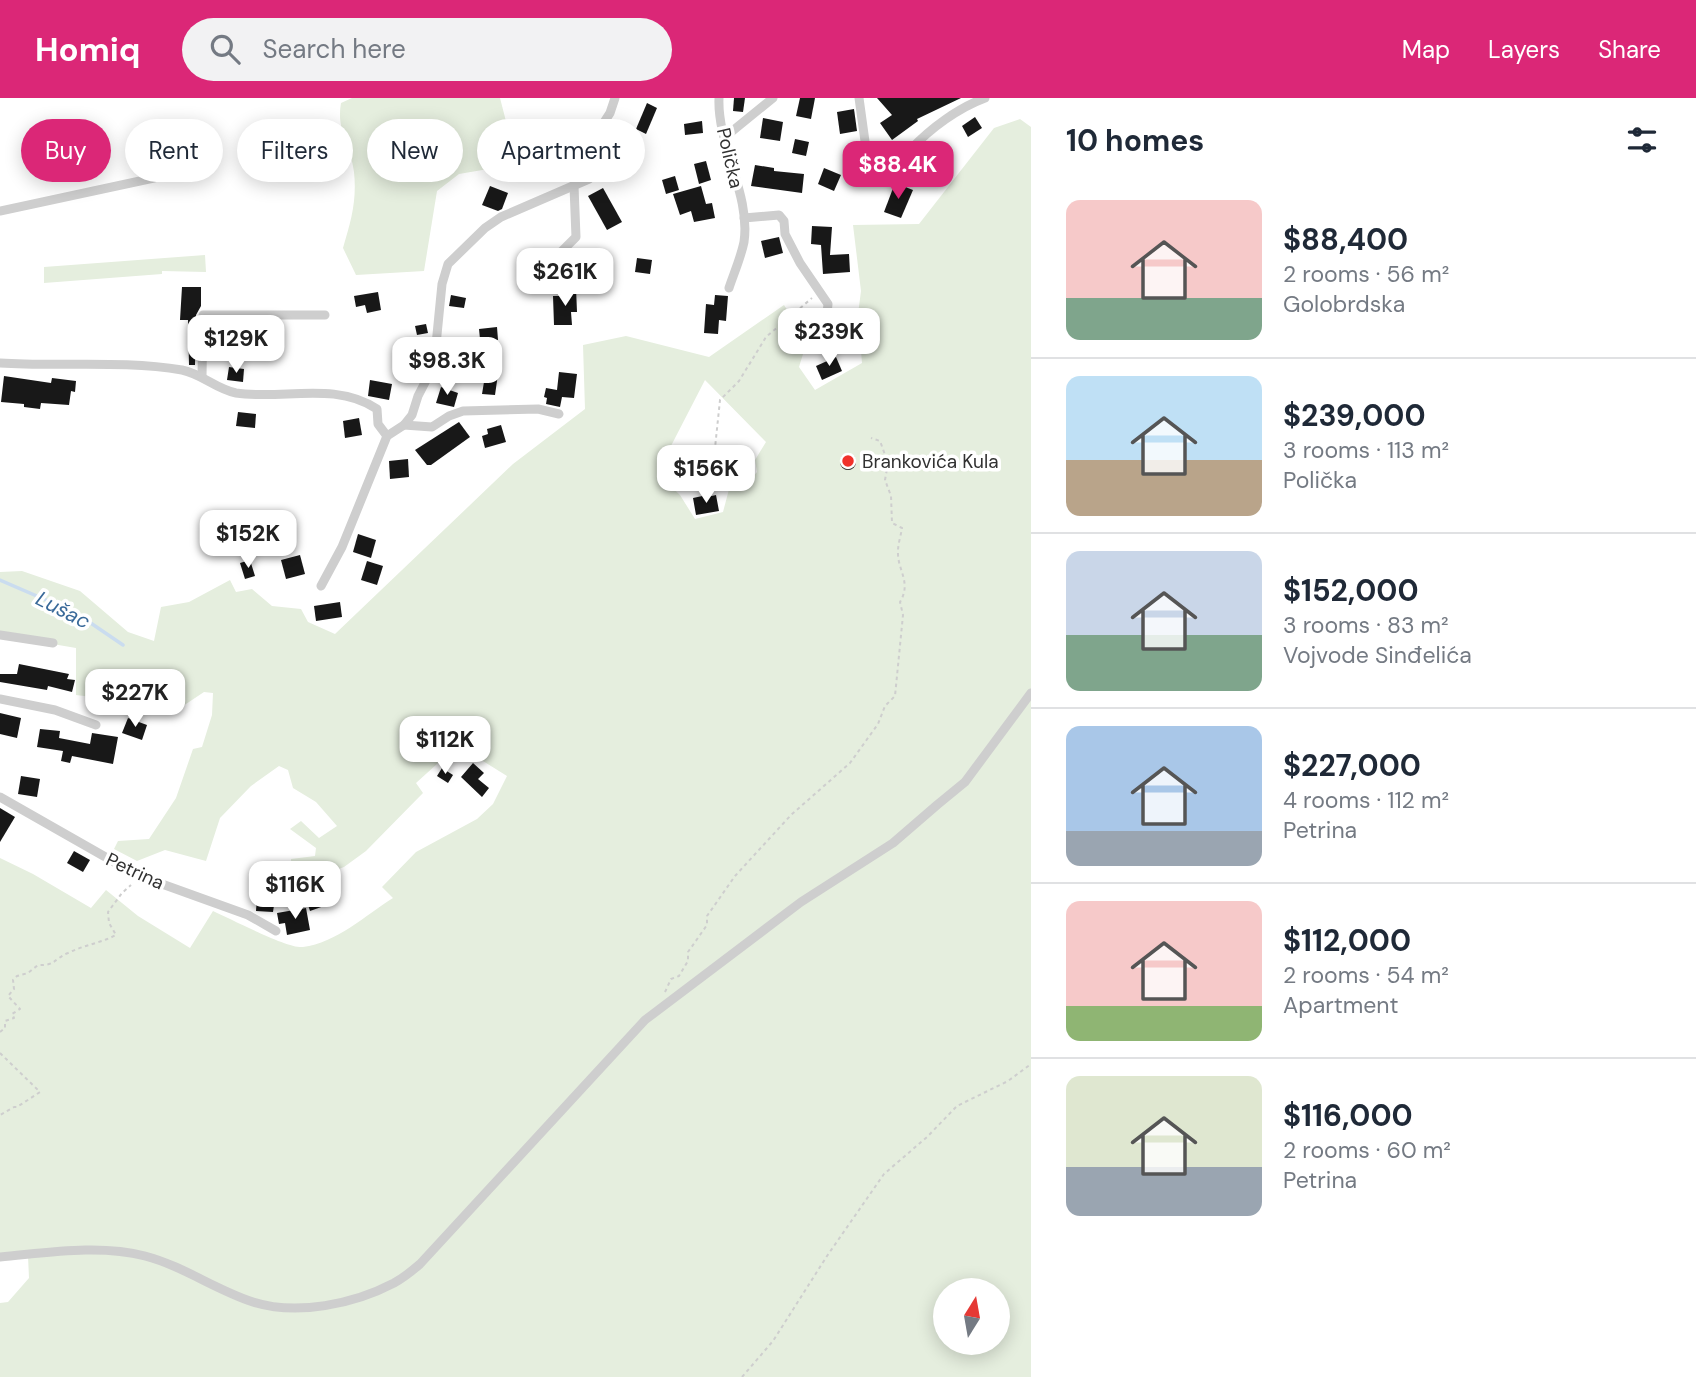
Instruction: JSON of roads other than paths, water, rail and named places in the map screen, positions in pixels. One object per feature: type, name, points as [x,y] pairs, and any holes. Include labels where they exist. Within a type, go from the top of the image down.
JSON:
[{"type":"street","points":[[321,586],[342,547],[387,436],[404,425],[412,415],[418,396],[434,365],[440,297],[448,264],[485,228],[501,217],[589,179],[600,166],[604,153],[601,127],[615,98]]},
{"type":"street","name":"Polička","points":[[719,98],[744,218],[744,242],[729,288]]},
{"type":"street","points":[[725,137],[773,98]]},
{"type":"street","points":[[859,98],[868,163],[875,174],[885,177],[897,172],[909,150],[934,127],[985,98]]},
{"type":"street","points":[[0,211],[135,182]]},
{"type":"street","points":[[550,263],[576,237],[574,186]]},
{"type":"street","points":[[744,218],[779,215],[784,221],[785,234],[790,244],[828,304],[824,344]]},
{"type":"street","points":[[202,377],[203,315],[326,315]]},
{"type":"street","points":[[0,363],[138,366],[184,371],[202,377],[219,388],[237,393],[318,393],[350,396],[377,409],[378,424],[387,436]]},
{"type":"street","points":[[404,425],[432,427],[463,411],[538,409],[559,414]]},
{"type":"street","points":[[0,635],[53,643]]},
{"type":"street","points":[[0,1256],[111,1251],[145,1256],[253,1302],[294,1309],[338,1302],[371,1293],[396,1282],[420,1264],[645,1020],[802,902],[893,843],[956,790],[965,782],[1031,693]]},
{"type":"street","points":[[0,699],[55,710],[96,725]]},
{"type":"street","name":"Petrina","points":[[0,797],[137,875],[248,915],[276,931]]},
{"type":"waterway","name":"Lušac","points":[[0,580],[76,613],[123,645]]},
{"type":"place","name":"Brankovića Kula","points":[[848,461]]}]
